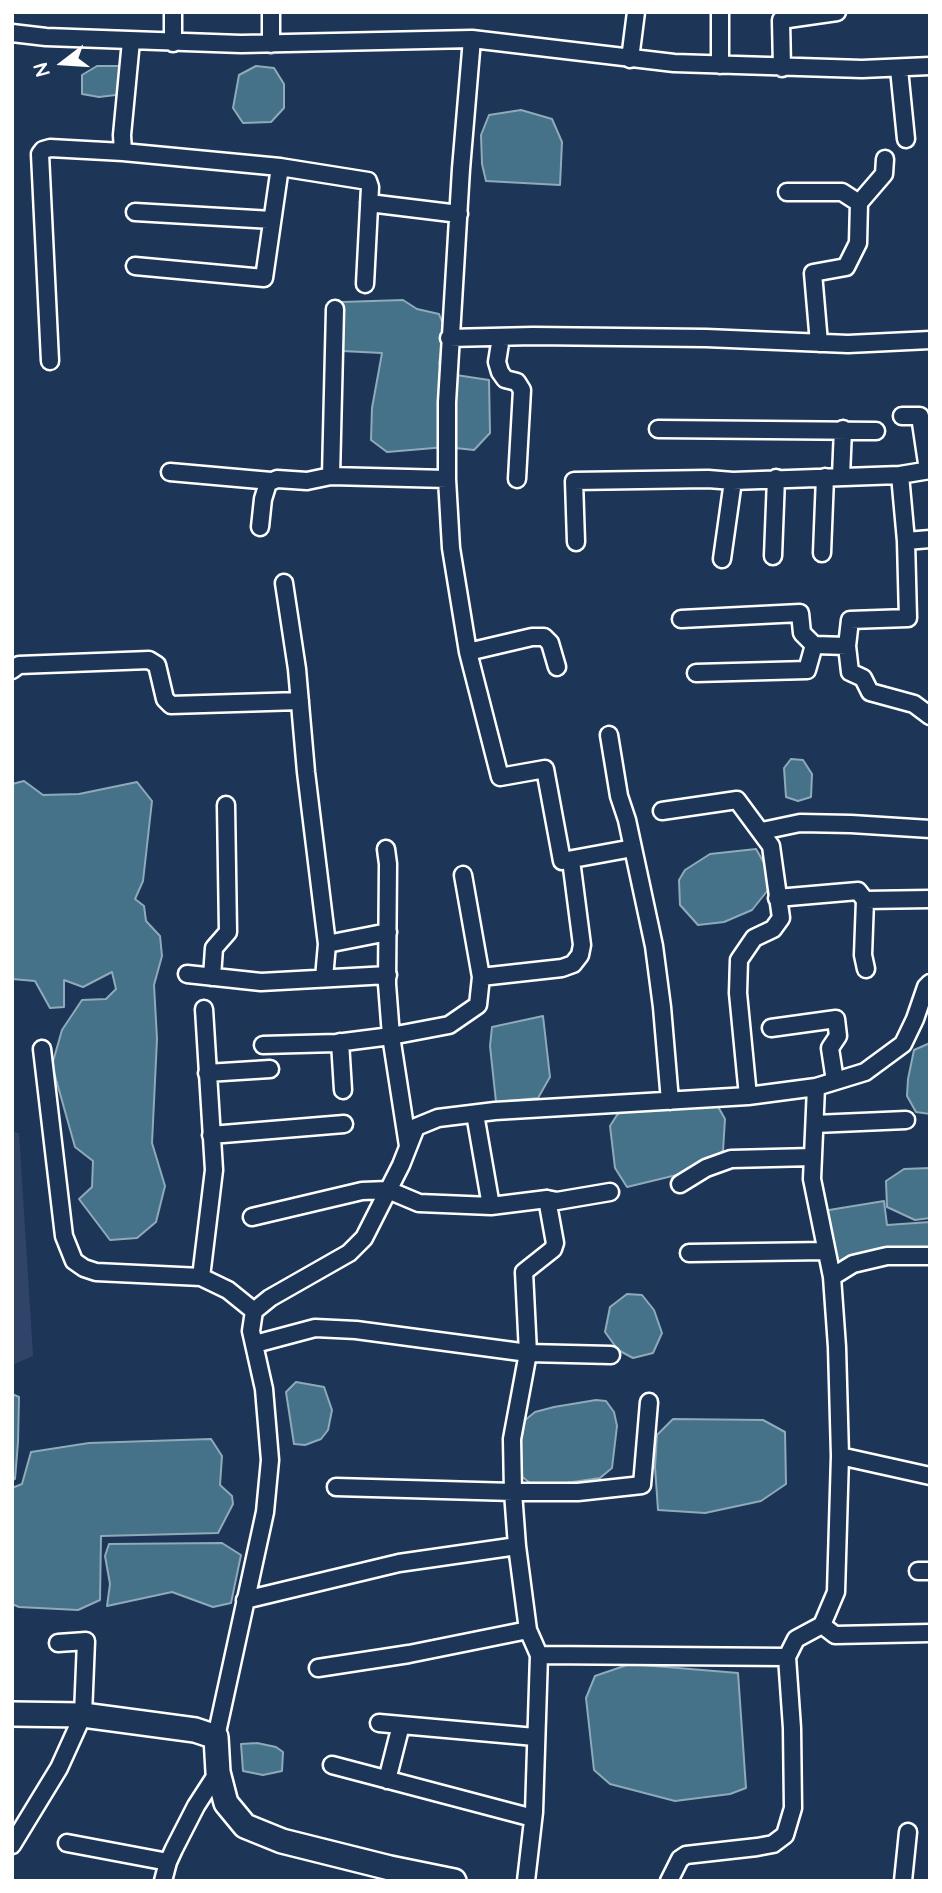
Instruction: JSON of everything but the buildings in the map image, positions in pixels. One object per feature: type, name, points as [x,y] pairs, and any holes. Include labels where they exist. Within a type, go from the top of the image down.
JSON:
[{"type":"street","points":[[173,12],[173,43]]},
{"type":"street","points":[[271,12],[271,44]]},
{"type":"street","points":[[629,59],[636,12]]},
{"type":"street","points":[[720,12],[720,65]]},
{"type":"street","points":[[782,68],[781,20],[837,12]]},
{"type":"street","points":[[12,33],[173,43],[271,44],[472,39],[629,59],[720,65],[899,69],[930,66]]},
{"type":"street","points":[[472,39],[449,338],[447,479],[451,548],[468,652],[500,776],[545,769],[562,861],[633,848]]},
{"type":"street","points":[[123,152],[122,135],[131,41]]},
{"type":"street","points":[[899,69],[906,139]]},
{"type":"street","points":[[50,361],[40,154],[50,148],[280,167],[368,181],[370,187],[365,284]]},
{"type":"street","points":[[819,343],[813,273],[846,267],[858,243],[859,203],[884,174],[885,159]]},
{"type":"street","points":[[135,266],[264,278],[280,167]]},
{"type":"street","points":[[787,192],[842,192],[859,203]]},
{"type":"street","points":[[369,203],[459,214]]},
{"type":"street","points":[[135,212],[271,220]]},
{"type":"street","points":[[331,476],[335,309]]},
{"type":"street","points":[[501,337],[497,362],[500,372],[505,379],[517,382],[522,390],[517,479]]},
{"type":"street","points":[[449,338],[706,338],[848,344],[930,340]]},
{"type":"street","points":[[576,542],[574,481],[733,481],[900,475],[929,470],[920,416],[902,416]]},
{"type":"street","points":[[658,429],[876,431]]},
{"type":"street","points":[[821,553],[843,429]]},
{"type":"street","points":[[170,472],[271,481],[317,480],[331,476],[447,479]]},
{"type":"street","points":[[900,475],[906,541],[908,618],[850,620],[847,646],[850,672],[863,678],[870,692],[914,704],[930,716]]},
{"type":"street","points":[[774,556],[776,478]]},
{"type":"street","points":[[260,527],[266,486],[271,481]]},
{"type":"street","points":[[722,559],[733,481]]},
{"type":"street","points":[[906,541],[930,539]]},
{"type":"street","points":[[284,583],[327,944],[324,978]]},
{"type":"street","points":[[681,619],[800,614],[802,633],[814,645],[847,646]]},
{"type":"street","points":[[468,652],[532,637],[544,637],[550,643],[557,667]]},
{"type":"street","points":[[696,673],[807,670],[814,645]]},
{"type":"street","points":[[12,670],[19,665],[149,660],[157,665],[165,699],[171,705],[300,701]]},
{"type":"street","points":[[609,735],[619,796],[654,947],[670,1101]]},
{"type":"street","points":[[662,811],[737,800],[771,846],[781,918],[773,929],[754,938],[739,960],[738,993],[748,1096]]},
{"type":"street","points":[[212,977],[214,948],[228,933],[226,805]]},
{"type":"street","points":[[762,831],[800,824],[930,829]]},
{"type":"street","points":[[386,849],[391,1036],[408,1148]]},
{"type":"street","points":[[481,977],[562,968],[573,964],[580,956],[582,945],[571,860]]},
{"type":"street","points":[[263,1045],[340,1042],[391,1036],[449,1025],[478,1005],[481,977],[463,875]]},
{"type":"street","points":[[777,898],[858,891],[865,900],[863,955],[866,969]]},
{"type":"street","points":[[865,900],[930,900]]},
{"type":"street","points":[[327,944],[388,932]]},
{"type":"street","points":[[187,974],[261,982],[388,975]]},
{"type":"street","points":[[454,1881],[282,1841],[245,1826],[226,1803],[218,1772],[215,1737],[265,1511],[270,1460],[264,1389],[251,1331],[254,1311],[270,1298],[349,1253],[364,1238],[416,1127],[438,1118],[475,1114],[748,1096],[816,1087],[864,1072],[903,1044],[930,983]]},
{"type":"street","points":[[201,1277],[214,1170],[204,1009]]},
{"type":"street","points":[[771,1028],[835,1019],[838,1037],[830,1048],[835,1081]]},
{"type":"street","points":[[340,1042],[343,1090]]},
{"type":"street","points":[[42,1049],[64,1236],[74,1261],[96,1272],[201,1277],[228,1290],[254,1311]]},
{"type":"street","points":[[207,1073],[270,1069]]},
{"type":"street","points":[[669,1881],[680,1859],[686,1854],[773,1844],[785,1835],[793,1808],[792,1728],[787,1657],[796,1639],[822,1625],[836,1592],[840,1456],[832,1277],[812,1179],[816,1087]]},
{"type":"street","points":[[475,1114],[491,1206]]},
{"type":"street","points":[[815,1124],[906,1120]]},
{"type":"street","points":[[211,1135],[344,1124]]},
{"type":"street","points":[[680,1184],[706,1168],[730,1159],[813,1157]]},
{"type":"street","points":[[252,1217],[362,1191],[388,1190],[419,1203],[491,1206],[547,1199],[556,1201],[610,1192]]},
{"type":"street","points":[[526,1881],[533,1818],[539,1655],[528,1630],[517,1546],[512,1438],[528,1353],[524,1272],[553,1249],[555,1243],[547,1199]]},
{"type":"street","points":[[689,1254],[826,1251]]},
{"type":"street","points":[[832,1277],[853,1264],[887,1256],[930,1256]]},
{"type":"street","points":[[255,1343],[315,1328],[356,1330],[528,1353],[611,1355]]},
{"type":"street","points":[[336,1487],[578,1492],[642,1485],[649,1402]]},
{"type":"street","points":[[840,1456],[930,1476]]},
{"type":"street","points":[[244,1600],[398,1563],[517,1546]]},
{"type":"street","points":[[822,1625],[835,1635],[930,1633]]},
{"type":"street","points":[[318,1668],[409,1654],[528,1630]]},
{"type":"street","points":[[12,1845],[59,1768],[83,1715],[86,1641],[58,1643]]},
{"type":"street","points":[[539,1655],[787,1657]]},
{"type":"street","points":[[12,1714],[83,1715],[195,1730],[215,1737]]},
{"type":"street","points":[[379,1723],[535,1737]]},
{"type":"street","points":[[387,1780],[401,1725]]},
{"type":"street","points":[[332,1765],[533,1818]]},
{"type":"street","points":[[163,1881],[168,1863],[196,1806],[218,1772]]},
{"type":"street","points":[[903,1881],[908,1832]]},
{"type":"street","points":[[67,1843],[168,1863]]},
{"type":"shaded area","points":[[97,66],[127,66],[124,94],[99,97],[82,94],[82,75]]},
{"type":"shaded area","points":[[256,66],[274,68],[284,84],[284,108],[271,122],[243,123],[233,108],[239,75]]},
{"type":"shaded area","points":[[521,110],[552,119],[562,142],[560,185],[486,181],[482,164],[481,135],[489,115]]},
{"type":"shaded area","points":[[403,300],[417,309],[439,314],[445,329],[439,364],[456,375],[489,380],[490,433],[474,450],[446,447],[387,452],[371,440],[372,408],[382,353],[342,351],[342,302]]},
{"type":"shaded area","points":[[791,759],[803,760],[812,774],[811,797],[798,801],[786,797],[784,768]]},
{"type":"shaded area","points":[[24,781],[43,795],[79,794],[137,782],[152,801],[143,881],[135,899],[144,906],[146,921],[160,936],[162,956],[154,985],[157,1039],[152,1143],[165,1186],[156,1222],[137,1238],[110,1240],[79,1199],[92,1187],[93,1161],[75,1147],[52,1065],[62,1030],[82,1000],[106,999],[116,989],[112,972],[83,987],[64,980],[64,1007],[50,1008],[35,981],[12,979],[12,784]]},
{"type":"shaded area","points":[[756,849],[767,868],[768,890],[752,910],[724,922],[698,925],[680,905],[679,880],[685,870],[710,854]]},
{"type":"shaded area","points":[[543,1016],[550,1077],[538,1098],[496,1102],[490,1046],[492,1027]]},
{"type":"shaded area","points":[[930,1043],[930,1114],[916,1112],[907,1096],[914,1050]]},
{"type":"shaded area","points":[[716,1103],[725,1119],[723,1151],[689,1172],[627,1187],[615,1168],[610,1126],[617,1115],[624,1110]]},
{"type":"shaded area","points":[[12,1132],[19,1133],[33,1356],[12,1365]]},
{"type":"shaded area","points":[[930,1168],[930,1218],[915,1220],[887,1207],[886,1181],[904,1169]]},
{"type":"shaded area","points":[[884,1201],[887,1225],[930,1222],[930,1252],[835,1271],[823,1211]]},
{"type":"shaded area","points":[[627,1294],[642,1295],[654,1310],[662,1333],[653,1353],[633,1358],[618,1350],[605,1332],[610,1307]]},
{"type":"shaded area","points":[[296,1382],[324,1387],[332,1410],[328,1430],[321,1439],[305,1445],[294,1444],[286,1392]]},
{"type":"shaded area","points":[[12,1394],[19,1397],[15,1479],[12,1480]]},
{"type":"shaded area","points":[[596,1400],[606,1401],[614,1412],[617,1426],[612,1468],[600,1478],[545,1486],[530,1483],[520,1475],[519,1433],[524,1421],[535,1412]]},
{"type":"shaded area","points":[[673,1419],[763,1420],[785,1432],[786,1484],[761,1501],[705,1513],[658,1510],[655,1467],[657,1435]]},
{"type":"shaded area","points":[[211,1439],[222,1456],[220,1485],[232,1496],[233,1504],[218,1533],[101,1536],[100,1600],[78,1610],[19,1607],[12,1604],[12,1488],[22,1484],[31,1452],[89,1443]]},
{"type":"shaded area","points":[[222,1543],[241,1555],[231,1603],[213,1607],[172,1592],[107,1606],[110,1584],[105,1556],[109,1544]]},
{"type":"shaded area","points":[[630,1664],[738,1673],[746,1788],[730,1794],[675,1801],[610,1784],[594,1770],[586,1698],[595,1676]]},
{"type":"shaded area","points":[[257,1743],[276,1747],[283,1752],[282,1771],[263,1775],[243,1771],[241,1744]]}]
